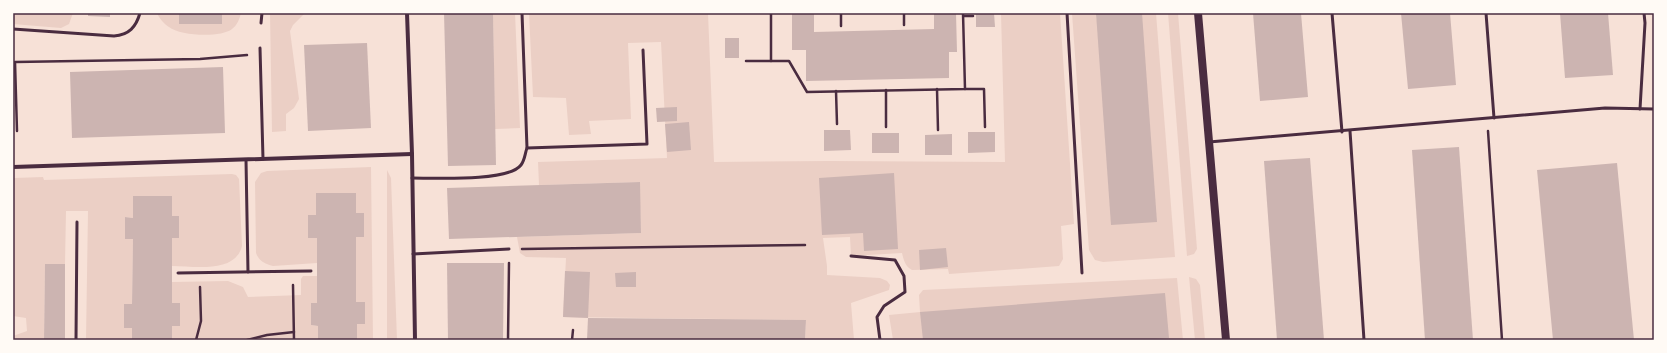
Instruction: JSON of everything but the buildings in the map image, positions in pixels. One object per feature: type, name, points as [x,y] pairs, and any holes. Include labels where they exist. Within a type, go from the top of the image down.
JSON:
[{"type":"main road","points":[[1198,13],[1226,340]]},
{"type":"street","points":[[408,13],[415,340]]},
{"type":"street","points":[[13,167],[412,154]]},
{"type":"lane","points":[[13,29],[118,36],[131,31],[138,22],[140,13]]},
{"type":"lane","points":[[261,23],[262,13]]},
{"type":"lane","points":[[412,178],[498,176],[515,170],[521,165],[527,148],[522,13]]},
{"type":"lane","points":[[1067,13],[1082,273]]},
{"type":"lane","points":[[1332,13],[1342,132]]},
{"type":"lane","points":[[1486,13],[1494,118]]},
{"type":"lane","points":[[1640,108],[1644,13]]},
{"type":"lane","points":[[260,48],[263,159]]},
{"type":"lane","points":[[527,148],[647,144],[643,50]]},
{"type":"lane","points":[[1209,142],[1342,132],[1605,108],[1654,109]]},
{"type":"lane","points":[[1350,131],[1364,340]]},
{"type":"lane","points":[[246,160],[248,272]]},
{"type":"lane","points":[[76,340],[77,222]]},
{"type":"lane","points":[[414,254],[509,249]]},
{"type":"lane","points":[[851,256],[895,260],[904,276],[905,292],[884,306],[877,317],[880,340]]},
{"type":"lane","points":[[178,273],[311,270]]},
{"type":"path","points":[[771,13],[771,61]]},
{"type":"path","points":[[841,13],[841,26]]},
{"type":"path","points":[[904,13],[904,25]]},
{"type":"path","points":[[965,89],[963,15],[973,16]]},
{"type":"path","points":[[18,131],[14,62],[200,59],[246,55],[255,52],[260,48]]},
{"type":"path","points":[[746,62],[789,61],[807,92],[984,88],[985,127]]},
{"type":"path","points":[[937,89],[938,130]]},
{"type":"path","points":[[886,90],[886,127]]},
{"type":"path","points":[[836,91],[836,124]]},
{"type":"path","points":[[1487,119],[1502,340]]},
{"type":"path","points":[[508,340],[509,249],[805,244]]},
{"type":"path","points":[[293,271],[294,340]]},
{"type":"path","points":[[196,340],[201,321],[200,273]]},
{"type":"path","points":[[572,330],[572,340]]},
{"type":"path","points":[[247,340],[267,335],[294,332]]},
{"type":"shaded area","points":[[13,13],[73,13],[69,24],[61,28],[13,24]]},
{"type":"shaded area","points":[[157,13],[241,13],[236,25],[227,32],[200,35],[174,30],[164,23]]},
{"type":"shaded area","points":[[270,13],[305,13],[293,25],[290,31],[299,99],[294,108],[286,114],[286,131],[272,132]]},
{"type":"shaded area","points":[[493,13],[515,13],[520,128],[495,129]]},
{"type":"shaded area","points":[[529,13],[708,13],[714,162],[1005,162],[1001,13],[1060,13],[1074,224],[1061,226],[1063,259],[1059,266],[949,274],[948,269],[912,270],[905,263],[902,253],[851,256],[850,237],[823,238],[827,275],[880,278],[887,281],[890,285],[889,290],[851,303],[854,340],[805,340],[806,320],[563,317],[566,258],[526,257],[520,253],[517,237],[641,233],[639,182],[539,185],[538,162],[667,158],[661,42],[628,43],[631,119],[589,121],[591,134],[569,135],[566,98],[533,97]]},
{"type":"shaded area","points":[[1072,13],[1156,13],[1175,257],[1103,262],[1095,260],[1089,250]]},
{"type":"shaded area","points":[[1168,13],[1178,13],[1197,249],[1194,254],[1187,256]]},
{"type":"shaded area","points":[[371,167],[373,340],[357,340],[357,324],[365,302],[356,302],[356,237],[316,215],[308,216],[308,238],[317,238],[317,263],[273,266],[265,263],[256,253],[255,182],[261,173],[267,171]]},
{"type":"shaded area","points":[[387,170],[391,178],[397,340],[387,340]]},
{"type":"shaded area","points":[[236,175],[239,179],[242,246],[238,255],[223,265],[202,267],[172,266],[172,238],[179,238],[179,216],[172,216],[172,196],[133,196],[133,218],[125,217],[125,239],[133,239],[132,304],[124,304],[132,328],[132,340],[86,340],[88,211],[66,211],[65,264],[45,264],[44,340],[13,340],[13,336],[27,331],[26,318],[13,316],[14,178],[43,177],[44,180]]},
{"type":"shaded area","points":[[303,276],[317,276],[317,303],[311,304],[311,325],[318,326],[318,340],[172,340],[172,326],[180,326],[180,303],[172,303],[172,282],[228,281],[243,287],[248,297],[301,295],[301,279]]},
{"type":"shaded area","points":[[1189,277],[1196,279],[1200,285],[1205,340],[1195,340]]},
{"type":"shaded area","points":[[1177,278],[1183,340],[893,340],[889,315],[920,312],[919,295],[923,290]]}]
